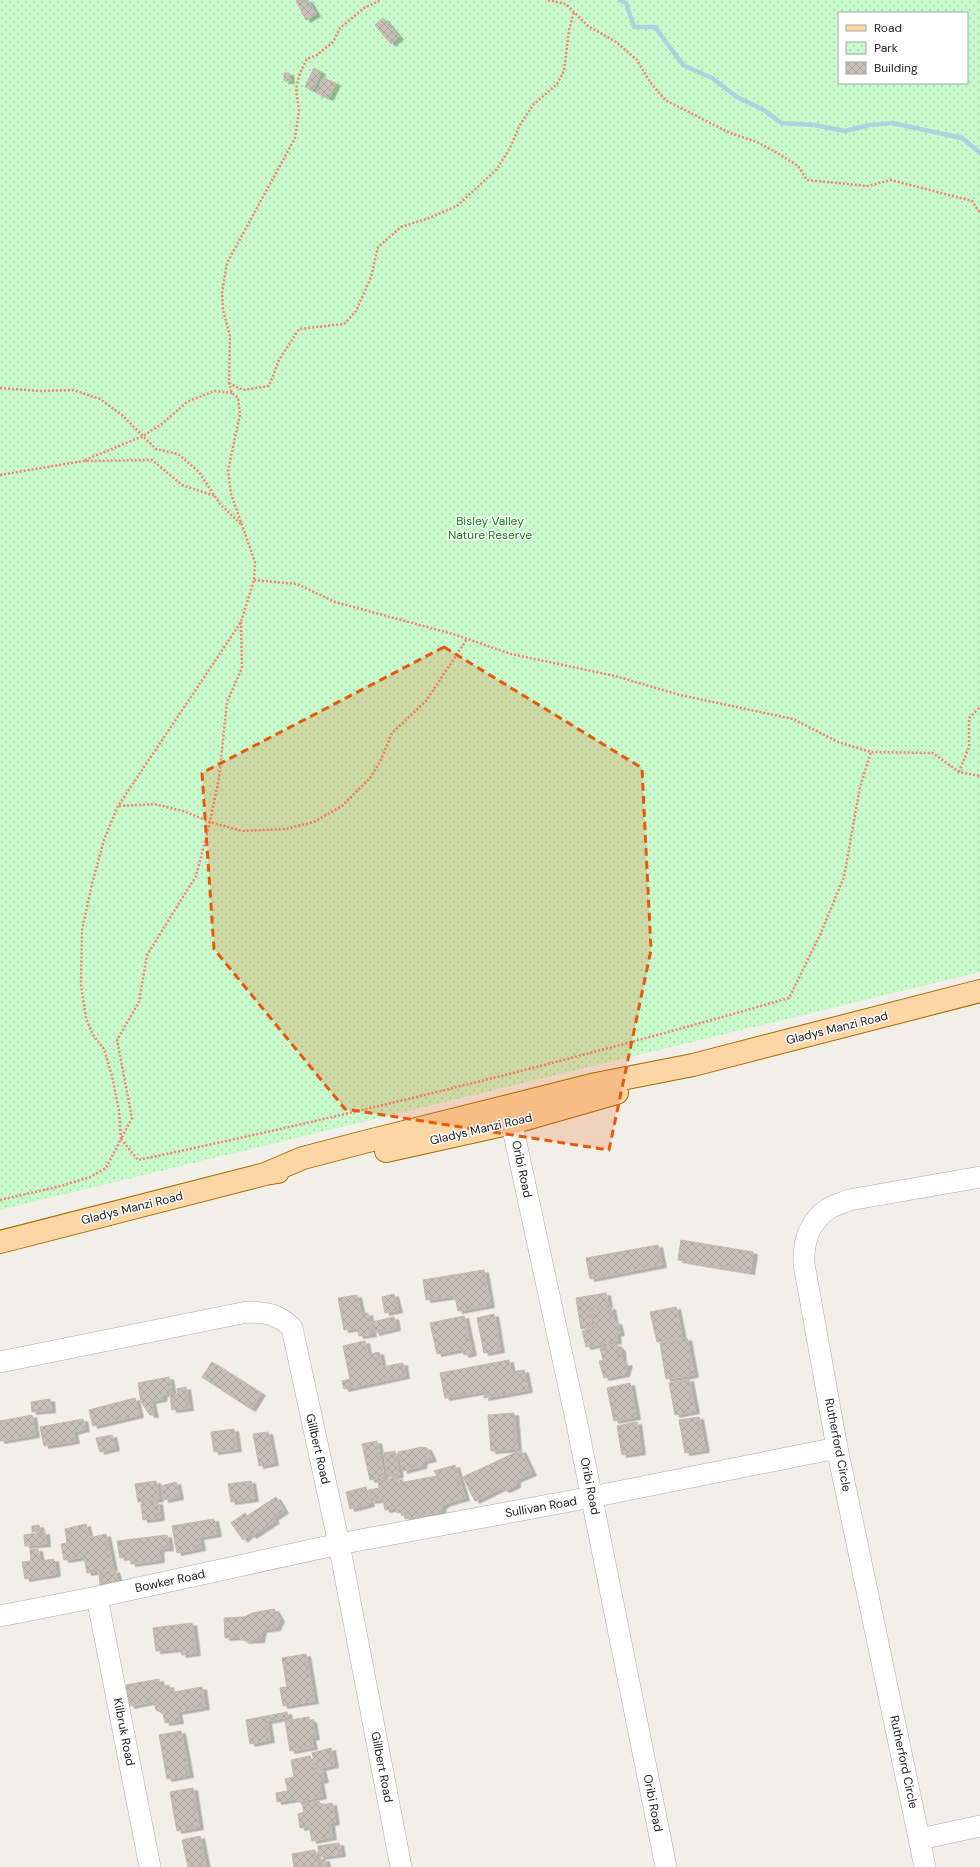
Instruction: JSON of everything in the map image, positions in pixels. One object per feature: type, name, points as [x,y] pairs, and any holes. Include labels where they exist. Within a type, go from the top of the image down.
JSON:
[{"type":"main road","name":"Gladys Manzi Road","points":[[0,1242],[264,1174],[303,1158],[510,1114],[603,1082],[693,1065],[980,991]]},
{"type":"street","name":"Oribi Road","points":[[510,1114],[592,1497],[666,1867]]},
{"type":"street","name":"Rutherford Circle","points":[[925,1867],[837,1448],[804,1264],[804,1247],[809,1232],[817,1218],[829,1208],[849,1200],[980,1177]]},
{"type":"street","name":"Gillbert Road","points":[[0,1362],[228,1315],[261,1312],[272,1314],[283,1319],[292,1328],[339,1544],[401,1867]]},
{"type":"street","name":"Sullivan Road","points":[[339,1544],[592,1497],[837,1448]]},
{"type":"street","name":"Bowker Road","points":[[0,1616],[98,1597],[339,1544]]},
{"type":"street","name":"Kilbruk Road","points":[[98,1597],[150,1867]]},
{"type":"street","points":[[920,1839],[980,1826]]},
{"type":"path","points":[[232,393],[229,383],[230,336],[223,310],[222,293],[227,263],[295,138],[299,111],[296,89],[300,73],[307,59],[317,55],[333,42],[340,28],[364,8],[381,0]]},
{"type":"path","points":[[548,0],[566,4],[588,26],[616,42],[637,60],[650,82],[665,100],[730,133],[757,142],[779,154],[798,166],[807,180],[868,186],[891,180],[972,202],[980,212]]},
{"type":"path","points":[[229,383],[243,390],[269,386],[279,360],[299,329],[344,324],[356,311],[371,277],[378,247],[401,227],[429,218],[457,206],[497,168],[510,148],[520,124],[533,105],[557,84],[564,71],[569,30],[574,12]]},
{"type":"path","points":[[0,388],[40,391],[73,390],[100,399],[122,415],[156,449],[178,454],[198,472],[220,504],[242,525]]},
{"type":"path","points":[[83,461],[142,436],[163,423],[187,402],[214,391],[232,393],[238,398],[240,414],[228,471],[231,494],[254,562],[254,580],[241,622],[118,806],[104,840],[82,930],[81,985],[86,1018],[93,1035],[104,1049],[112,1076],[119,1111],[121,1139],[138,1160],[223,1142],[471,1082],[688,1027],[789,998],[820,935],[844,876],[860,787],[871,752]]},
{"type":"path","points":[[0,475],[83,461],[152,460],[182,485],[215,496]]},
{"type":"path","points":[[254,580],[297,584],[335,602],[390,616],[511,654],[615,676],[680,695],[793,718],[838,742],[871,752],[933,754],[959,772],[980,776]]},
{"type":"path","points":[[0,1200],[61,1186],[90,1177],[106,1168],[132,1118],[117,1040],[139,1002],[147,955],[196,876],[210,822],[219,778],[227,702],[242,668],[241,622]]},
{"type":"path","points":[[118,806],[154,804],[183,810],[210,822],[242,831],[285,829],[314,822],[342,806],[370,778],[380,762],[392,733],[426,701],[467,639]]},
{"type":"path","points":[[959,772],[969,746],[969,718],[980,707]]},
{"type":"highlighted area","points":[[444,647],[642,768],[651,950],[609,1150],[345,1109],[214,949],[202,773]]},
{"type":"green space","name":"Bisley Valley Nature Reserve","points":[[0,0],[980,0],[980,972],[0,1210]]},
{"type":"building","points":[[308,0],[316,14],[306,20],[296,1]]},
{"type":"building","points":[[383,18],[399,37],[391,44],[375,25]]},
{"type":"building","points":[[314,68],[321,72],[313,90],[305,87]]},
{"type":"building","points":[[284,73],[289,73],[290,81],[284,81]]},
{"type":"building","points":[[323,78],[336,83],[329,98],[316,93]]},
{"type":"building","points":[[681,1240],[753,1252],[750,1272],[678,1260]]},
{"type":"building","points":[[658,1245],[662,1265],[590,1279],[586,1258]]},
{"type":"building","points":[[484,1270],[490,1305],[458,1311],[455,1296],[426,1300],[423,1280]]},
{"type":"building","points":[[606,1293],[608,1305],[589,1309],[592,1327],[581,1329],[576,1298]]},
{"type":"building","points":[[394,1294],[398,1310],[385,1313],[382,1297]]},
{"type":"building","points":[[357,1295],[361,1314],[368,1313],[372,1334],[359,1336],[357,1328],[344,1330],[338,1298]]},
{"type":"building","points":[[611,1307],[614,1322],[617,1322],[620,1333],[616,1334],[617,1341],[586,1347],[582,1331],[596,1328],[592,1311]]},
{"type":"building","points":[[676,1307],[682,1337],[657,1342],[650,1312]]},
{"type":"building","points":[[494,1314],[500,1350],[484,1353],[477,1318]]},
{"type":"building","points":[[464,1316],[472,1353],[464,1355],[463,1349],[437,1354],[430,1323]]},
{"type":"building","points":[[394,1317],[396,1328],[375,1333],[372,1322]]},
{"type":"building","points":[[687,1338],[694,1375],[666,1379],[660,1343]]},
{"type":"building","points":[[365,1341],[368,1355],[379,1352],[382,1367],[403,1363],[405,1376],[344,1389],[342,1381],[350,1379],[343,1346]]},
{"type":"building","points":[[616,1344],[621,1349],[622,1364],[628,1363],[625,1374],[604,1378],[599,1361],[603,1360],[600,1348]]},
{"type":"building","points":[[509,1360],[511,1372],[524,1370],[528,1390],[484,1398],[485,1391],[445,1398],[440,1373]]},
{"type":"building","points":[[212,1362],[261,1393],[251,1409],[202,1377]]},
{"type":"building","points":[[169,1377],[172,1393],[163,1394],[162,1399],[151,1401],[154,1415],[150,1415],[141,1402],[138,1383]]},
{"type":"building","points":[[689,1379],[695,1411],[675,1415],[669,1383]]},
{"type":"building","points":[[630,1383],[636,1417],[614,1421],[607,1388]]},
{"type":"building","points":[[186,1387],[189,1408],[172,1410],[170,1395],[178,1394],[177,1389]]},
{"type":"building","points":[[135,1398],[139,1415],[93,1426],[89,1410]]},
{"type":"building","points":[[50,1399],[51,1410],[32,1412],[31,1402]]},
{"type":"building","points":[[514,1413],[517,1449],[491,1451],[488,1415]]},
{"type":"building","points":[[32,1415],[35,1435],[0,1441],[0,1421]]},
{"type":"building","points":[[699,1417],[705,1450],[685,1453],[679,1420]]},
{"type":"building","points":[[83,1419],[85,1429],[73,1432],[75,1441],[44,1446],[40,1427]]},
{"type":"building","points":[[637,1422],[641,1452],[622,1455],[617,1426]]},
{"type":"building","points":[[234,1429],[237,1449],[214,1452],[211,1432]]},
{"type":"building","points":[[268,1432],[274,1463],[259,1466],[253,1434]]},
{"type":"building","points":[[112,1435],[115,1448],[100,1452],[96,1438]]},
{"type":"building","points":[[377,1441],[384,1477],[370,1480],[362,1444]]},
{"type":"building","points":[[422,1447],[427,1448],[432,1459],[423,1461],[422,1466],[403,1471],[398,1452]]},
{"type":"building","points":[[521,1450],[532,1473],[516,1480],[516,1485],[506,1490],[501,1488],[475,1501],[463,1477]]},
{"type":"building","points":[[395,1451],[399,1475],[388,1477],[384,1453]]},
{"type":"building","points":[[455,1465],[465,1498],[447,1503],[442,1506],[441,1512],[405,1519],[404,1512],[397,1513],[397,1508],[385,1510],[383,1499],[371,1501],[369,1490],[379,1488],[378,1481],[398,1477],[399,1483],[437,1476],[434,1471]]},
{"type":"building","points":[[156,1481],[159,1499],[138,1502],[135,1484]]},
{"type":"building","points":[[251,1481],[254,1499],[231,1502],[228,1484]]},
{"type":"building","points":[[176,1482],[179,1497],[164,1500],[161,1486]]},
{"type":"building","points":[[366,1487],[370,1504],[350,1509],[346,1492]]},
{"type":"building","points":[[276,1497],[284,1511],[273,1518],[275,1521],[252,1536],[250,1534],[243,1540],[231,1523],[245,1513],[247,1516]]},
{"type":"building","points":[[158,1502],[160,1518],[143,1520],[141,1504]]},
{"type":"building","points":[[214,1519],[217,1534],[199,1537],[201,1548],[177,1553],[172,1526]]},
{"type":"building","points":[[86,1524],[89,1538],[106,1534],[113,1568],[87,1573],[84,1557],[64,1560],[61,1544],[67,1543],[65,1529]]},
{"type":"building","points":[[39,1525],[40,1531],[32,1532],[32,1526]]},
{"type":"building","points":[[45,1532],[46,1544],[25,1546],[24,1535]]},
{"type":"building","points":[[167,1535],[169,1548],[159,1549],[160,1560],[131,1564],[130,1557],[120,1558],[117,1541]]},
{"type":"building","points":[[38,1549],[40,1561],[54,1559],[56,1574],[25,1579],[22,1562],[31,1561],[30,1550]]},
{"type":"building","points":[[115,1570],[119,1584],[100,1585],[99,1572]]},
{"type":"building","points":[[274,1609],[280,1619],[276,1628],[262,1630],[260,1640],[245,1641],[239,1637],[225,1638],[224,1618],[244,1617],[252,1613]]},
{"type":"building","points":[[192,1623],[196,1653],[182,1655],[179,1649],[156,1651],[153,1628]]},
{"type":"building","points":[[306,1654],[314,1701],[283,1706],[280,1688],[287,1687],[282,1658]]},
{"type":"building","points":[[159,1679],[160,1687],[169,1685],[170,1690],[175,1692],[202,1687],[205,1707],[177,1712],[179,1721],[165,1723],[163,1713],[156,1710],[154,1701],[130,1706],[126,1685]]},
{"type":"building","points":[[287,1712],[288,1717],[267,1721],[270,1740],[250,1744],[246,1720]]},
{"type":"building","points":[[309,1717],[309,1720],[312,1720],[315,1737],[311,1738],[313,1747],[290,1751],[285,1721]]},
{"type":"building","points":[[181,1731],[189,1775],[167,1779],[159,1735]]},
{"type":"building","points":[[331,1748],[334,1765],[316,1769],[312,1753]]},
{"type":"building","points":[[310,1756],[315,1772],[321,1768],[324,1780],[319,1781],[322,1796],[298,1802],[295,1799],[277,1802],[276,1793],[288,1791],[285,1779],[294,1777],[291,1760]]},
{"type":"building","points":[[193,1788],[199,1827],[177,1831],[170,1792]]},
{"type":"building","points":[[319,1801],[321,1805],[332,1803],[335,1822],[330,1823],[332,1837],[312,1841],[309,1826],[300,1828],[298,1814],[304,1812],[302,1804]]},
{"type":"building","points":[[200,1836],[206,1867],[188,1867],[182,1840]]},
{"type":"building","points":[[339,1843],[341,1854],[319,1857],[318,1846]]},
{"type":"building","points":[[315,1850],[317,1861],[325,1859],[326,1867],[294,1867],[292,1854]]},
{"type":"waterway","points":[[620,0],[626,3],[634,27],[655,27],[683,65],[712,78],[737,97],[764,110],[781,123],[814,125],[845,131],[870,125],[892,123],[962,138],[980,153]]}]
